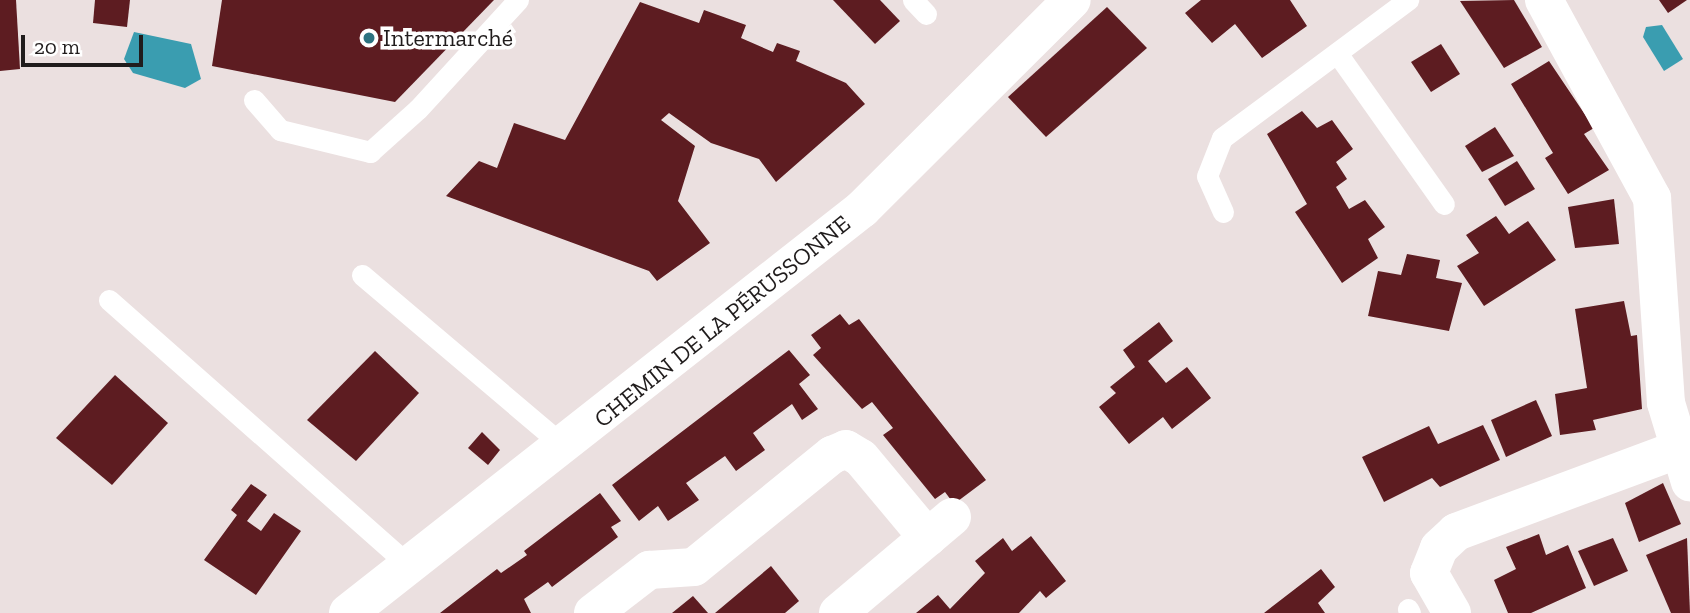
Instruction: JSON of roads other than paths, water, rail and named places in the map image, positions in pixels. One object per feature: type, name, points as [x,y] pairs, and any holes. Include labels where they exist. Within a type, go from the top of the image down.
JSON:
[{"type":"street","name":"CHEMIN DE LA PÉRUSSONNE","points":[[348,613],[412,568],[862,209],[1072,0]]},
{"type":"street","points":[[1452,613],[1429,573],[1439,548],[1456,532],[1683,466],[1666,403],[1652,198],[1544,0]]},
{"type":"street","points":[[593,613],[649,570],[694,567],[832,455],[846,449],[861,458],[940,528],[838,613]]},
{"type":"lane","points":[[254,100],[280,130],[370,152],[418,109],[518,0]]},
{"type":"lane","points":[[1223,212],[1207,176],[1222,138],[1409,0]]},
{"type":"lane","points":[[1337,53],[1444,204]]},
{"type":"lane","points":[[362,275],[565,447]]},
{"type":"lane","points":[[109,300],[412,568]]},
{"type":"water","points":[[1662,25],[1683,59],[1664,71],[1643,37],[1646,27]]},
{"type":"water","points":[[134,32],[191,44],[201,79],[185,88],[133,73],[124,59]]},
{"type":"place","name":"Intermarché","points":[[369,38]]}]
